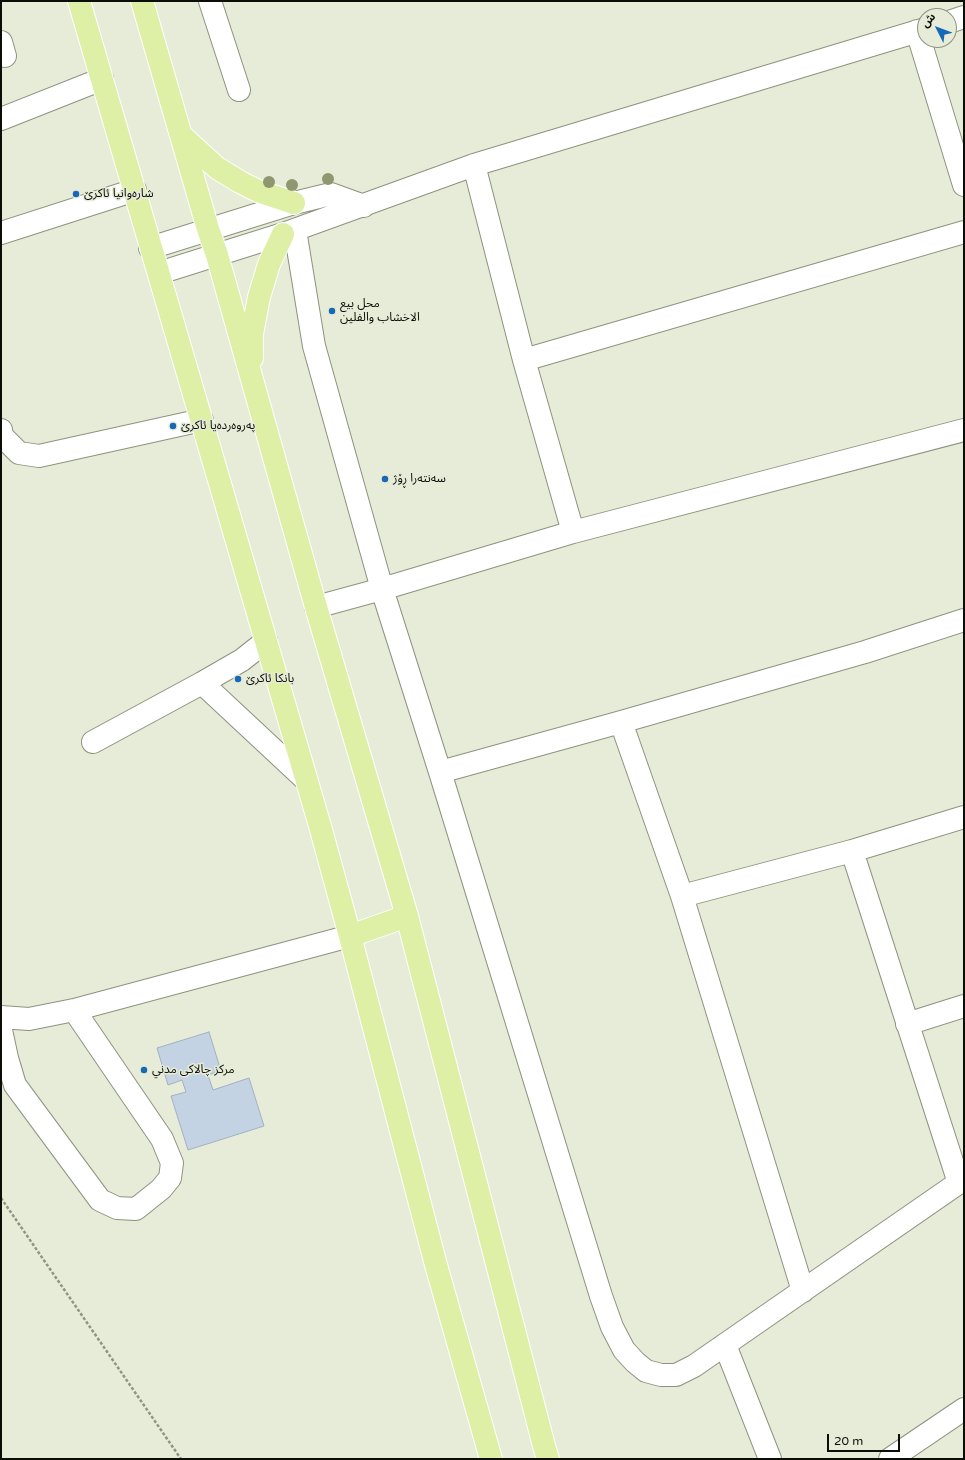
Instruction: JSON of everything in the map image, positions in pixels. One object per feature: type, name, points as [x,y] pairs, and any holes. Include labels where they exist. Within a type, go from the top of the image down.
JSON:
[{"type":"main road","points":[[79,1],[306,780],[350,936],[436,1265],[491,1459]]},
{"type":"main road","points":[[142,1],[208,229],[217,255],[316,607],[407,916],[548,1459]]},
{"type":"main road","points":[[181,135],[217,168],[258,191],[294,204]]},
{"type":"main road","points":[[252,382],[252,334],[259,297],[269,264],[289,232]]},
{"type":"main road","points":[[350,936],[407,916]]},
{"type":"street","points":[[210,1],[239,90]]},
{"type":"street","points":[[159,273],[289,232],[364,206],[474,164],[917,31]]},
{"type":"street","points":[[926,48],[964,185]]},
{"type":"street","points":[[1,119],[102,79]]},
{"type":"street","points":[[474,164],[524,360],[573,532]]},
{"type":"street","points":[[1,233],[135,190]]},
{"type":"street","points":[[150,248],[208,229],[331,194],[364,206]]},
{"type":"street","points":[[289,232],[314,346],[382,589],[440,772],[601,1296],[612,1327],[624,1350],[646,1371],[661,1375],[676,1375],[694,1366],[961,1181],[907,1024],[852,851]]},
{"type":"street","points":[[524,360],[964,232]]},
{"type":"street","points":[[1,430],[2,436],[18,453],[40,456],[202,420]]},
{"type":"street","points":[[316,607],[382,589],[573,532],[964,430]]},
{"type":"street","points":[[440,772],[865,652],[964,620]]},
{"type":"street","points":[[93,742],[202,684],[242,660],[266,641]]},
{"type":"street","points":[[202,684],[306,780]]},
{"type":"street","points":[[621,722],[682,896],[803,1291]]},
{"type":"street","points":[[682,896],[852,851],[964,817]]},
{"type":"street","points":[[1,1017],[29,1018],[74,1010],[350,936]]},
{"type":"street","points":[[907,1024],[964,1006]]},
{"type":"street","points":[[1,1030],[15,1085],[100,1200],[117,1208],[136,1210],[161,1189],[170,1178],[172,1163],[162,1139],[74,1010]]},
{"type":"street","points":[[725,1345],[770,1459]]},
{"type":"street","points":[[890,1459],[964,1409]]},
{"type":"path","points":[[1,1198],[181,1459]]},
{"type":"building","points":[[209,1032],[221,1071],[208,1075],[213,1090],[249,1078],[264,1126],[188,1150],[171,1096],[186,1092],[182,1080],[168,1085],[157,1048]]},
{"type":"place","name":"شارەوانیا ئاکرێ","points":[[76,194]]},
{"type":"place","name":"محل بيع الاخشاب والفلين","points":[[332,311]]},
{"type":"place","name":"پەروەردەیا ئاكرێ","points":[[173,426]]},
{"type":"place","name":"سەنتەرا ڕۆژ","points":[[385,479]]},
{"type":"place","name":"بانکا ئاکرێ","points":[[238,679]]},
{"type":"place","name":"مركز چالاکى مدني","points":[[144,1070]]}]
